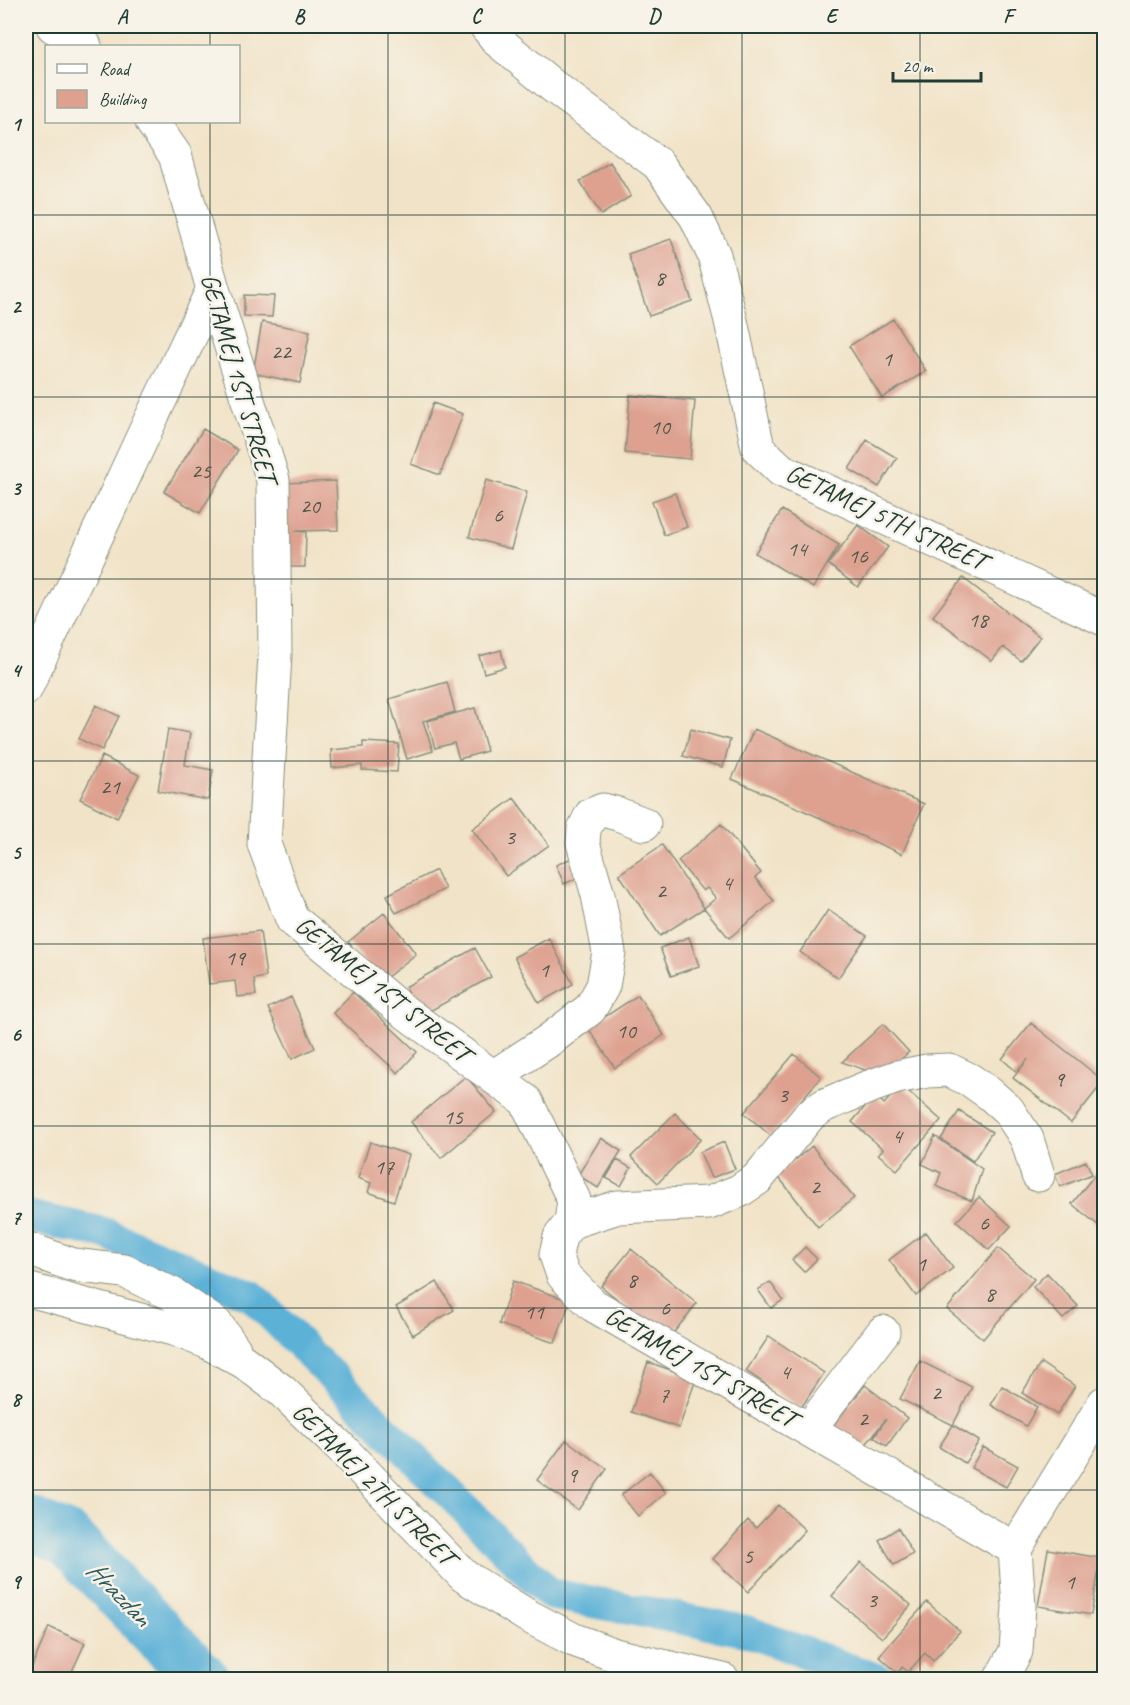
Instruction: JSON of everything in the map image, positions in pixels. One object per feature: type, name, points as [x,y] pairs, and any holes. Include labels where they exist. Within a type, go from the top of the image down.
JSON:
[{"type":"street","points":[[53,26],[83,45]]},
{"type":"street","name":"GETAMEJ 5TH STREET","points":[[486,26],[498,41],[554,87],[658,164],[696,217],[714,255],[732,321],[758,448],[765,455],[781,470],[1104,618]]},
{"type":"street","name":"GETAMEJ 1ST STREET","points":[[153,123],[175,155],[213,289],[273,480],[275,655],[264,844],[292,919],[398,1007],[526,1101],[574,1200],[571,1222],[560,1237],[556,1255],[563,1275],[593,1305],[1016,1549]]},
{"type":"street","points":[[26,688],[213,289]]},
{"type":"street","points":[[493,1077],[548,1041],[590,1009],[603,986],[609,952],[598,895],[584,843],[585,829],[591,815],[603,810],[644,824]]},
{"type":"street","points":[[571,1222],[618,1207],[709,1203],[739,1191],[757,1179],[810,1115],[825,1105],[897,1077],[927,1071],[950,1070],[970,1080],[1008,1110],[1027,1139],[1038,1175]]},
{"type":"street","points":[[26,1248],[73,1265],[124,1271],[172,1294],[216,1324],[244,1362]]},
{"type":"street","name":"GETAMEJ 2TH STREET","points":[[26,1289],[172,1329],[207,1342],[244,1362],[291,1399],[464,1576],[526,1615],[574,1640],[615,1655],[723,1680]]},
{"type":"street","points":[[808,1429],[883,1332]]},
{"type":"street","points":[[1000,1680],[1016,1651],[1019,1606],[1016,1549],[1104,1403]]},
{"type":"building","points":[[610,162],[631,196],[601,215],[580,181]]},
{"type":"building","points":[[671,239],[692,301],[649,316],[628,254]]},
{"type":"building","points":[[244,295],[274,296],[272,317],[244,316]]},
{"type":"building","points":[[893,319],[926,371],[882,398],[849,346]]},
{"type":"building","points":[[262,322],[310,331],[300,383],[253,373]]},
{"type":"building","points":[[630,395],[695,401],[690,459],[625,453]]},
{"type":"building","points":[[433,403],[463,414],[440,475],[411,464]]},
{"type":"building","points":[[203,429],[238,450],[200,513],[164,492]]},
{"type":"building","points":[[867,440],[897,458],[879,487],[849,469]]},
{"type":"building","points":[[486,480],[527,492],[511,549],[469,537]]},
{"type":"building","points":[[336,481],[338,530],[295,531],[306,532],[305,567],[284,567],[283,483]]},
{"type":"building","points":[[675,493],[687,527],[664,535],[652,501]]},
{"type":"building","points":[[782,510],[839,545],[813,588],[755,553]]},
{"type":"building","points":[[858,525],[888,547],[858,587],[828,564]]},
{"type":"building","points":[[963,578],[1040,637],[1021,661],[1003,647],[992,661],[933,616]]},
{"type":"building","points":[[501,650],[505,667],[484,673],[479,656]]},
{"type":"building","points":[[447,682],[455,712],[423,721],[433,751],[407,759],[389,699]]},
{"type":"building","points":[[96,705],[119,716],[102,750],[79,739]]},
{"type":"building","points":[[475,708],[487,751],[459,759],[454,743],[435,748],[427,721]]},
{"type":"building","points":[[168,729],[190,733],[185,765],[213,770],[208,800],[158,791]]},
{"type":"building","points":[[691,729],[730,740],[723,767],[683,756]]},
{"type":"building","points":[[754,729],[924,804],[902,854],[732,779]]},
{"type":"building","points":[[363,742],[399,744],[397,772],[362,770],[362,765],[332,768],[331,750],[363,747]]},
{"type":"building","points":[[102,756],[139,775],[117,818],[80,799]]},
{"type":"building","points":[[514,798],[549,845],[506,876],[472,829]]},
{"type":"building","points":[[721,824],[761,873],[755,878],[774,901],[729,938],[704,908],[716,898],[707,888],[703,891],[678,861]]},
{"type":"building","points":[[662,845],[704,908],[660,936],[619,874]]},
{"type":"building","points":[[574,857],[582,876],[564,884],[556,865]]},
{"type":"building","points":[[436,870],[445,889],[396,913],[387,895]]},
{"type":"building","points":[[828,910],[867,936],[838,978],[800,952]]},
{"type":"building","points":[[384,913],[416,954],[381,982],[348,942]]},
{"type":"building","points":[[260,931],[266,977],[254,979],[256,995],[237,997],[235,981],[209,984],[203,938]]},
{"type":"building","points":[[689,937],[699,966],[671,976],[660,948]]},
{"type":"building","points":[[549,938],[573,984],[539,1003],[514,957]]},
{"type":"building","points":[[475,948],[491,977],[421,1016],[405,987]]},
{"type":"building","points":[[353,992],[417,1052],[398,1073],[333,1013]]},
{"type":"building","points":[[638,995],[664,1035],[615,1068],[588,1028]]},
{"type":"building","points":[[291,997],[315,1048],[292,1059],[268,1008]]},
{"type":"building","points":[[1031,1023],[1104,1081],[1071,1123],[1013,1078],[1028,1059],[1017,1072],[1002,1059]]},
{"type":"building","points":[[883,1024],[909,1052],[882,1076],[842,1062]]},
{"type":"building","points":[[794,1054],[821,1077],[771,1136],[744,1113]]},
{"type":"building","points":[[466,1076],[496,1112],[441,1158],[411,1122]]},
{"type":"building","points":[[901,1085],[941,1120],[897,1170],[878,1154],[883,1149],[852,1122],[875,1095],[884,1104]]},
{"type":"building","points":[[959,1111],[992,1132],[973,1161],[941,1139]]},
{"type":"building","points":[[675,1113],[701,1139],[658,1183],[631,1157]]},
{"type":"building","points":[[935,1136],[982,1169],[972,1201],[936,1186],[941,1173],[922,1164]]},
{"type":"building","points":[[601,1138],[621,1151],[598,1188],[578,1175]]},
{"type":"building","points":[[370,1142],[409,1155],[394,1201],[368,1192],[371,1183],[358,1178]]},
{"type":"building","points":[[724,1142],[735,1169],[711,1178],[700,1152]]},
{"type":"building","points":[[812,1146],[854,1198],[818,1227],[777,1175]]},
{"type":"building","points":[[617,1160],[631,1168],[621,1186],[606,1178]]},
{"type":"building","points":[[1086,1161],[1092,1174],[1060,1187],[1055,1174]]},
{"type":"building","points":[[1099,1169],[1104,1174],[1104,1219],[1099,1226],[1072,1204]]},
{"type":"building","points":[[979,1197],[1011,1226],[989,1250],[957,1221]]},
{"type":"building","points":[[926,1232],[953,1268],[916,1296],[889,1260]]},
{"type":"building","points":[[805,1247],[817,1259],[804,1272],[792,1260]]},
{"type":"building","points":[[998,1248],[1034,1279],[983,1339],[947,1309]]},
{"type":"building","points":[[631,1249],[697,1303],[668,1340],[601,1286]]},
{"type":"building","points":[[1047,1273],[1078,1306],[1063,1319],[1033,1287]]},
{"type":"building","points":[[513,1281],[570,1301],[555,1343],[499,1324]]},
{"type":"building","points":[[437,1282],[454,1310],[413,1335],[396,1307]]},
{"type":"building","points":[[770,1282],[783,1300],[771,1308],[758,1290]]},
{"type":"building","points":[[769,1336],[824,1373],[801,1408],[746,1371]]},
{"type":"building","points":[[920,1361],[972,1387],[953,1425],[900,1399]]},
{"type":"building","points":[[648,1362],[696,1379],[679,1428],[631,1412]]},
{"type":"building","points":[[1041,1363],[1075,1386],[1057,1415],[1022,1393]]},
{"type":"building","points":[[865,1385],[907,1418],[887,1446],[874,1437],[886,1419],[860,1452],[831,1428]]},
{"type":"building","points":[[1002,1386],[1037,1407],[1026,1426],[991,1405]]},
{"type":"building","points":[[953,1425],[979,1441],[965,1463],[939,1447]]},
{"type":"building","points":[[566,1440],[607,1469],[578,1510],[537,1480]]},
{"type":"building","points":[[983,1447],[1018,1466],[1006,1487],[971,1468]]},
{"type":"building","points":[[650,1472],[666,1493],[638,1516],[621,1495]]},
{"type":"building","points":[[778,1505],[805,1530],[748,1592],[713,1559],[748,1520],[756,1528]]},
{"type":"building","points":[[898,1528],[913,1554],[894,1565],[879,1540]]},
{"type":"building","points":[[1048,1549],[1101,1558],[1091,1615],[1038,1606]]},
{"type":"building","points":[[861,1562],[911,1605],[882,1638],[832,1596]]},
{"type":"building","points":[[927,1602],[960,1631],[933,1661],[925,1653],[908,1672],[902,1667],[898,1673],[879,1656]]},
{"type":"building","points":[[49,1627],[85,1643],[68,1680],[26,1680]]},
{"type":"waterway","points":[[26,1216],[104,1233],[252,1296],[550,1594],[746,1631],[879,1680]]},
{"type":"waterway","name":"Hrazdan","points":[[26,1522],[68,1540],[203,1680]]}]
